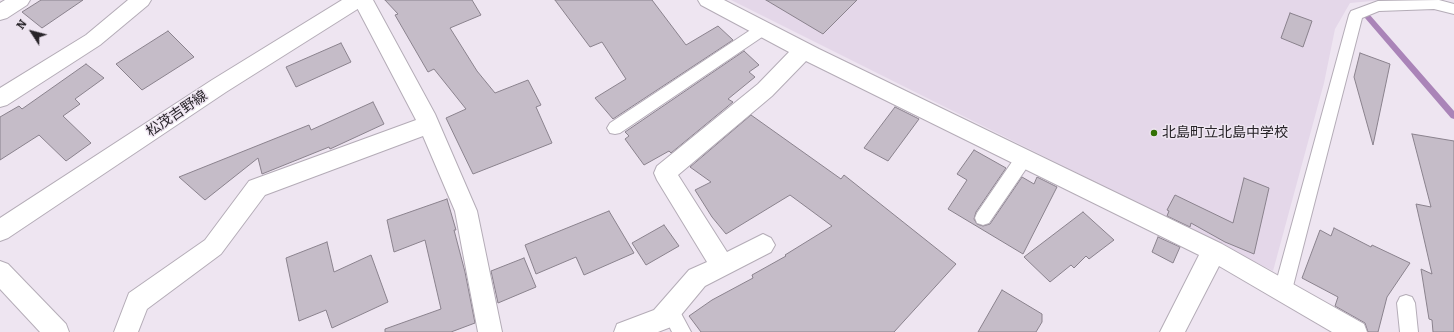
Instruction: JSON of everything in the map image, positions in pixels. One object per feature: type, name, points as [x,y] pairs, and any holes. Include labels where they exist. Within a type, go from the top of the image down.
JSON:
[{"type":"street","points":[[0,12],[20,0]]},
{"type":"street","points":[[0,99],[93,40],[141,0]]},
{"type":"street","name":"松茂吉野線","points":[[0,232],[219,86],[357,0]]},
{"type":"street","points":[[363,0],[428,125],[466,211],[490,332]]},
{"type":"street","points":[[708,0],[804,50],[1214,251],[1355,332]]},
{"type":"street","points":[[722,266],[665,173],[766,90],[804,50]]},
{"type":"street","points":[[126,332],[138,301],[213,247],[257,188],[428,125]]},
{"type":"street","points":[[626,332],[662,319],[697,278],[763,245]]},
{"type":"street","points":[[1172,332],[1214,251]]},
{"type":"street","points":[[0,272],[57,332]]},
{"type":"lane","points":[[1282,290],[1356,15],[1378,6],[1434,4],[1454,9]]},
{"type":"lane","points":[[615,128],[763,29]]},
{"type":"lane","points":[[982,218],[1024,158]]},
{"type":"lane","points":[[1406,303],[1409,332]]},
{"type":"lane","points":[[670,310],[682,332]]},
{"type":"shaded area","name":"北島町立北島中学校","points":[[731,0],[1383,0],[1350,3],[1335,29],[1324,83],[1273,271]]},
{"type":"building","points":[[41,0],[83,0],[42,28],[22,12]]},
{"type":"building","points":[[385,0],[472,0],[481,15],[450,28],[477,71],[495,93],[528,80],[541,105],[536,107],[552,143],[473,174],[446,118],[466,109],[434,69],[428,72],[395,15],[398,14]]},
{"type":"building","points":[[555,0],[652,0],[686,45],[718,26],[733,40],[613,119],[595,98],[626,79],[602,42],[590,47]]},
{"type":"building","points":[[766,0],[857,0],[823,34]]},
{"type":"building","points":[[1290,13],[1312,21],[1303,47],[1281,38]]},
{"type":"building","points":[[168,31],[194,57],[142,90],[116,64]]},
{"type":"building","points":[[341,43],[351,62],[296,87],[286,67]]},
{"type":"building","points":[[744,51],[759,65],[749,72],[755,77],[728,99],[733,102],[671,153],[669,151],[644,165],[625,139],[629,136],[625,132]]},
{"type":"building","points":[[1360,53],[1390,64],[1373,145],[1354,77]]},
{"type":"building","points":[[86,64],[104,78],[75,99],[80,104],[63,116],[91,143],[66,161],[39,135],[0,160],[0,117],[19,106],[22,109]]},
{"type":"building","points":[[373,102],[384,124],[330,149],[329,147],[262,174],[258,158],[205,200],[179,177],[309,125],[311,130]]},
{"type":"building","points":[[895,107],[919,119],[888,161],[864,148]]},
{"type":"building","points":[[751,115],[841,179],[844,175],[956,264],[894,332],[701,332],[689,316],[712,300],[753,278],[752,275],[786,256],[785,255],[832,226],[790,195],[726,234],[712,217],[695,190],[711,182],[690,167]]},
{"type":"building","points":[[1412,134],[1454,141],[1454,332],[1433,332],[1432,320],[1429,319],[1421,269],[1432,274],[1416,204],[1431,207]]},
{"type":"building","points":[[974,150],[1006,168],[976,212],[974,219],[977,224],[983,226],[990,224],[1022,177],[1034,184],[1037,177],[1057,187],[1023,254],[948,209],[967,180],[957,174]]},
{"type":"building","points":[[1244,178],[1269,188],[1254,254],[1225,242],[1191,223],[1190,227],[1167,216],[1169,211],[1167,210],[1175,195],[1233,223]]},
{"type":"building","points":[[447,199],[456,230],[454,230],[465,272],[475,323],[451,332],[385,332],[385,329],[441,309],[425,240],[394,252],[387,220]]},
{"type":"building","points":[[609,211],[634,253],[584,275],[576,257],[536,274],[525,245]]},
{"type":"building","points":[[1083,212],[1114,240],[1089,259],[1086,256],[1074,268],[1071,265],[1050,282],[1024,257]]},
{"type":"building","points":[[664,225],[679,246],[646,265],[632,243]]},
{"type":"building","points":[[1334,228],[1371,247],[1372,245],[1410,263],[1387,297],[1378,332],[1368,332],[1365,323],[1335,306],[1338,297],[1302,278],[1320,230],[1331,236]]},
{"type":"building","points":[[1158,237],[1180,247],[1173,263],[1152,252]]},
{"type":"building","points":[[327,242],[334,272],[371,255],[388,302],[332,328],[326,310],[299,321],[286,258]]},
{"type":"building","points":[[524,258],[536,287],[498,303],[491,271]]},
{"type":"building","points":[[1002,290],[1042,314],[1042,322],[1036,332],[978,332]]},
{"type":"waterway","points":[[1367,16],[1454,116]]},
{"type":"place","name":"北島町立北島中学校","points":[[1154,133]]}]
